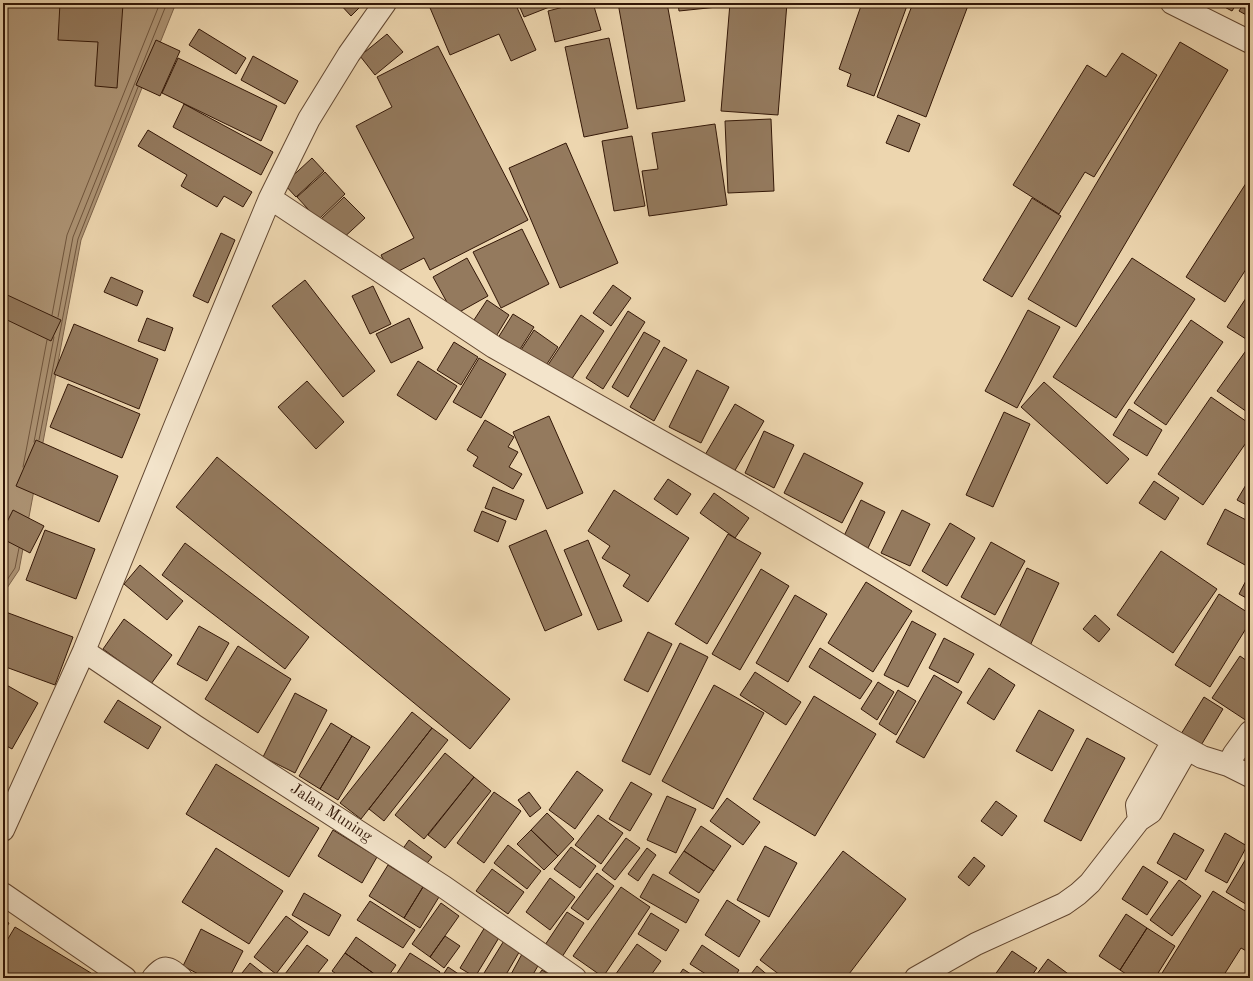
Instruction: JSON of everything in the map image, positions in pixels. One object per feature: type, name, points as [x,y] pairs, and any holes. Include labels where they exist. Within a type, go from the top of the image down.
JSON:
[{"type":"street","points":[[3,830],[84,651],[170,438],[270,198],[309,119],[349,54],[385,3]]},
{"type":"street","points":[[1172,3],[1250,42]]},
{"type":"street","points":[[270,198],[494,347],[745,490],[1180,745],[1208,759],[1228,765],[1250,776]]},
{"type":"street","name":"Jalan Muning","points":[[84,651],[195,726],[444,887],[575,978]]},
{"type":"street","points":[[1228,765],[1250,732]]},
{"type":"street","points":[[916,978],[976,944],[1064,904],[1078,894],[1090,883],[1139,820],[1137,805],[1180,745]]},
{"type":"street","points":[[3,894],[125,978]]},
{"type":"street","points":[[153,978],[160,970],[165,968],[172,970],[181,978]]},
{"type":"water","points":[[3,3],[176,3],[81,240],[19,570],[3,594]]},
{"type":"building","points":[[60,3],[123,4],[117,88],[95,86],[98,42],[58,40]]},
{"type":"building","points":[[339,3],[364,3],[351,16]]},
{"type":"building","points":[[428,3],[515,3],[536,50],[511,61],[499,34],[450,55]]},
{"type":"building","points":[[518,3],[550,3],[552,6],[524,17]]},
{"type":"building","points":[[579,3],[593,3],[601,30],[555,42],[548,11]]},
{"type":"building","points":[[618,3],[667,3],[685,101],[637,109]]},
{"type":"building","points":[[678,3],[726,3],[727,6],[679,11]]},
{"type":"building","points":[[730,3],[787,3],[778,115],[721,111]]},
{"type":"building","points":[[862,3],[908,3],[874,96],[847,86],[851,74],[839,69]]},
{"type":"building","points":[[913,3],[969,3],[926,117],[877,97]]},
{"type":"building","points":[[1217,3],[1237,3],[1232,11]]},
{"type":"building","points":[[1244,3],[1250,3],[1250,17],[1239,11]]},
{"type":"building","points":[[199,29],[246,58],[236,74],[189,45]]},
{"type":"building","points":[[387,34],[403,52],[375,75],[360,56]]},
{"type":"building","points":[[609,38],[628,128],[584,137],[565,47]]},
{"type":"building","points":[[156,40],[180,51],[160,96],[136,85]]},
{"type":"building","points":[[1180,42],[1228,70],[1076,327],[1028,299]]},
{"type":"building","points":[[438,46],[528,220],[430,270],[424,258],[391,275],[381,255],[414,238],[356,126],[392,107],[377,77]]},
{"type":"building","points":[[1122,53],[1157,75],[1094,177],[1085,172],[1059,214],[1013,185],[1087,65],[1106,77]]},
{"type":"building","points":[[253,56],[298,81],[285,104],[241,80]]},
{"type":"building","points":[[178,58],[277,106],[261,141],[162,93]]},
{"type":"building","points":[[184,104],[273,152],[261,175],[173,127]]},
{"type":"building","points":[[898,115],[920,124],[909,152],[886,143]]},
{"type":"building","points":[[771,119],[774,191],[728,193],[725,121]]},
{"type":"building","points":[[715,124],[727,205],[649,216],[642,171],[658,169],[652,133]]},
{"type":"building","points":[[148,130],[252,192],[243,207],[224,196],[217,207],[181,186],[187,175],[138,146]]},
{"type":"building","points":[[632,136],[645,206],[614,211],[602,141]]},
{"type":"building","points":[[566,143],[618,263],[560,288],[509,168]]},
{"type":"building","points":[[312,158],[324,171],[296,197],[284,184]]},
{"type":"building","points":[[325,172],[345,194],[318,220],[297,197]]},
{"type":"building","points":[[1250,177],[1250,263],[1225,302],[1186,277]]},
{"type":"building","points":[[344,197],[365,218],[340,241],[320,220]]},
{"type":"building","points":[[1032,198],[1061,216],[1012,297],[983,280]]},
{"type":"building","points":[[522,229],[549,284],[501,308],[473,252]]},
{"type":"building","points":[[221,233],[235,240],[208,303],[193,296]]},
{"type":"building","points":[[467,258],[488,296],[454,315],[433,277]]},
{"type":"building","points":[[1132,258],[1195,299],[1116,418],[1053,377]]},
{"type":"building","points":[[111,277],[143,291],[137,306],[104,292]]},
{"type":"building","points":[[305,280],[375,371],[343,397],[272,306]]},
{"type":"building","points":[[613,285],[631,298],[611,326],[593,313]]},
{"type":"building","points":[[373,286],[391,324],[370,334],[352,296]]},
{"type":"building","points":[[1250,292],[1250,333],[1246,339],[1227,327]]},
{"type":"building","points":[[3,293],[61,320],[51,341],[3,318]]},
{"type":"building","points":[[487,300],[509,315],[495,338],[472,323]]},
{"type":"building","points":[[1028,310],[1060,327],[1017,408],[985,391]]},
{"type":"building","points":[[628,311],[645,322],[603,389],[586,378]]},
{"type":"building","points":[[513,314],[534,327],[517,354],[496,341]]},
{"type":"building","points":[[581,315],[604,331],[571,380],[548,365]]},
{"type":"building","points":[[147,318],[173,328],[165,351],[138,341]]},
{"type":"building","points":[[409,318],[423,348],[391,363],[376,334]]},
{"type":"building","points":[[1191,320],[1223,342],[1166,425],[1134,403]]},
{"type":"building","points":[[74,324],[158,359],[139,409],[54,374]]},
{"type":"building","points":[[534,330],[558,347],[543,370],[519,353]]},
{"type":"building","points":[[644,332],[660,341],[628,397],[612,387]]},
{"type":"building","points":[[454,342],[478,357],[461,385],[437,370]]},
{"type":"building","points":[[1250,345],[1250,414],[1217,391]]},
{"type":"building","points":[[664,347],[687,360],[654,421],[630,407]]},
{"type":"building","points":[[479,358],[506,374],[481,418],[453,402]]},
{"type":"building","points":[[418,361],[457,386],[436,420],[397,395]]},
{"type":"building","points":[[697,370],[729,387],[701,443],[669,427]]},
{"type":"building","points":[[307,381],[344,422],[316,449],[278,407]]},
{"type":"building","points":[[1044,382],[1129,459],[1107,484],[1021,407]]},
{"type":"building","points":[[68,384],[140,414],[122,458],[50,427]]},
{"type":"building","points":[[1211,397],[1250,424],[1250,437],[1203,505],[1158,474]]},
{"type":"building","points":[[735,404],[764,421],[734,472],[705,455]]},
{"type":"building","points":[[1129,409],[1162,430],[1147,456],[1113,435]]},
{"type":"building","points":[[1004,412],[1030,424],[993,507],[966,495]]},
{"type":"building","points":[[549,416],[583,493],[547,509],[513,432]]},
{"type":"building","points":[[485,420],[514,437],[508,447],[518,452],[509,467],[522,474],[513,489],[473,466],[478,457],[467,450]]},
{"type":"building","points":[[764,431],[794,445],[774,488],[745,473]]},
{"type":"building","points":[[36,440],[118,476],[99,522],[16,486]]},
{"type":"building","points":[[804,453],[863,483],[842,523],[784,493]]},
{"type":"building","points":[[217,457],[510,699],[470,749],[176,507]]},
{"type":"building","points":[[1250,478],[1250,507],[1237,500]]},
{"type":"building","points":[[668,479],[691,494],[677,515],[654,499]]},
{"type":"building","points":[[1154,481],[1179,498],[1165,520],[1139,503]]},
{"type":"building","points":[[493,487],[524,500],[516,520],[485,508]]},
{"type":"building","points":[[614,490],[689,538],[648,602],[623,586],[630,575],[602,558],[610,546],[588,531]]},
{"type":"building","points":[[714,493],[749,518],[735,538],[700,513]]},
{"type":"building","points":[[861,500],[885,512],[868,548],[844,536]]},
{"type":"building","points":[[1225,509],[1250,522],[1250,556],[1245,565],[1207,544]]},
{"type":"building","points":[[13,510],[44,526],[30,553],[3,539],[3,530]]},
{"type":"building","points":[[902,510],[930,524],[910,566],[881,553]]},
{"type":"building","points":[[482,511],[506,521],[498,542],[474,531]]},
{"type":"building","points":[[950,523],[975,538],[947,586],[922,571]]},
{"type":"building","points":[[45,530],[95,549],[76,599],[26,580]]},
{"type":"building","points":[[546,530],[582,615],[545,631],[509,546]]},
{"type":"building","points":[[728,534],[761,553],[707,644],[675,624]]},
{"type":"building","points":[[588,540],[622,621],[598,630],[564,550]]},
{"type":"building","points":[[991,542],[1025,561],[995,615],[961,597]]},
{"type":"building","points":[[185,543],[309,637],[285,669],[162,575]]},
{"type":"building","points":[[1161,551],[1217,589],[1173,653],[1117,615]]},
{"type":"building","points":[[140,565],[183,601],[167,620],[124,584]]},
{"type":"building","points":[[1027,568],[1059,583],[1029,648],[997,632]]},
{"type":"building","points":[[761,569],[789,586],[740,670],[712,654]]},
{"type":"building","points":[[1250,573],[1250,600],[1239,594]]},
{"type":"building","points":[[866,582],[912,611],[873,672],[828,643]]},
{"type":"building","points":[[1219,594],[1250,614],[1250,622],[1210,687],[1175,665]]},
{"type":"building","points":[[795,595],[827,614],[788,682],[756,663]]},
{"type":"building","points":[[3,611],[73,637],[55,685],[3,666]]},
{"type":"building","points":[[1095,615],[1110,629],[1099,642],[1083,629]]},
{"type":"building","points":[[124,619],[172,655],[151,684],[103,649]]},
{"type":"building","points":[[912,621],[936,634],[908,687],[884,675]]},
{"type":"building","points":[[199,626],[229,643],[207,681],[177,664]]},
{"type":"building","points":[[648,632],[672,644],[648,692],[624,680]]},
{"type":"building","points":[[944,638],[974,654],[958,683],[929,668]]},
{"type":"building","points":[[680,643],[708,657],[650,775],[622,761]]},
{"type":"building","points":[[238,646],[291,679],[258,733],[205,699]]},
{"type":"building","points":[[820,648],[872,681],[860,699],[809,667]]},
{"type":"building","points":[[1240,656],[1250,663],[1250,723],[1212,698]]},
{"type":"building","points":[[989,668],[1015,685],[994,720],[967,703]]},
{"type":"building","points":[[755,672],[801,702],[786,725],[740,695]]},
{"type":"building","points":[[934,675],[962,692],[924,758],[896,742]]},
{"type":"building","points":[[878,682],[894,692],[877,720],[861,709]]},
{"type":"building","points":[[3,683],[38,703],[12,749],[3,744]]},
{"type":"building","points":[[714,685],[764,713],[713,809],[662,781]]},
{"type":"building","points":[[898,690],[916,701],[896,735],[879,724]]},
{"type":"building","points":[[295,693],[327,710],[295,773],[263,757]]},
{"type":"building","points":[[814,696],[876,734],[815,836],[753,799]]},
{"type":"building","points":[[1204,697],[1223,709],[1200,747],[1181,734]]},
{"type":"building","points":[[118,700],[161,727],[148,749],[104,722]]},
{"type":"building","points":[[1039,710],[1074,730],[1052,771],[1016,751]]},
{"type":"building","points":[[412,712],[432,728],[361,819],[340,803]]},
{"type":"building","points":[[331,723],[352,736],[320,789],[299,776]]},
{"type":"building","points":[[432,728],[448,740],[384,821],[369,809]]},
{"type":"building","points":[[352,736],[370,747],[338,800],[320,789]]},
{"type":"building","points":[[1087,738],[1125,758],[1081,841],[1044,821]]},
{"type":"building","points":[[445,753],[474,777],[424,839],[395,815]]},
{"type":"building","points":[[216,764],[319,828],[289,877],[186,814]]},
{"type":"building","points":[[577,771],[603,790],[575,829],[549,810]]},
{"type":"building","points":[[474,777],[491,791],[445,848],[428,835]]},
{"type":"building","points":[[631,782],[652,794],[630,831],[609,819]]},
{"type":"building","points":[[494,792],[521,811],[484,863],[457,843]]},
{"type":"building","points":[[529,792],[541,808],[530,817],[518,800]]},
{"type":"building","points":[[667,796],[696,809],[676,853],[647,840]]},
{"type":"building","points":[[727,798],[760,822],[743,845],[710,821]]},
{"type":"building","points":[[996,801],[1017,816],[1002,836],[981,821]]},
{"type":"building","points":[[547,813],[574,839],[558,856],[531,830]]},
{"type":"building","points":[[598,815],[623,833],[601,864],[575,845]]},
{"type":"building","points":[[701,826],[731,846],[714,871],[684,851]]},
{"type":"building","points":[[333,830],[377,857],[362,883],[318,856]]},
{"type":"building","points":[[531,830],[558,856],[544,870],[517,844]]},
{"type":"building","points":[[1174,833],[1204,850],[1186,880],[1157,863]]},
{"type":"building","points":[[1225,833],[1247,846],[1227,883],[1205,871]]},
{"type":"building","points":[[626,838],[640,848],[615,880],[602,870]]},
{"type":"building","points":[[409,840],[432,857],[424,867],[402,850]]},
{"type":"building","points":[[508,845],[541,871],[527,889],[494,863]]},
{"type":"building","points":[[765,846],[797,863],[769,917],[737,900]]},
{"type":"building","points":[[571,847],[596,866],[580,888],[554,869]]},
{"type":"building","points":[[216,848],[283,891],[249,944],[182,902]]},
{"type":"building","points":[[647,848],[656,855],[638,881],[628,874]]},
{"type":"building","points":[[684,851],[714,871],[699,893],[669,873]]},
{"type":"building","points":[[843,851],[906,899],[846,978],[784,978],[760,960]]},
{"type":"building","points":[[1250,852],[1250,905],[1249,906],[1226,892]]},
{"type":"building","points":[[974,857],[985,866],[969,886],[958,877]]},
{"type":"building","points":[[388,865],[423,887],[404,918],[369,896]]},
{"type":"building","points":[[1143,866],[1168,882],[1147,915],[1122,899]]},
{"type":"building","points":[[492,869],[524,892],[508,914],[476,891]]},
{"type":"building","points":[[597,873],[614,886],[588,920],[571,908]]},
{"type":"building","points":[[653,874],[699,900],[686,923],[640,897]]},
{"type":"building","points":[[550,878],[575,897],[550,930],[526,912]]},
{"type":"building","points":[[1179,880],[1201,896],[1172,936],[1150,920]]},
{"type":"building","points":[[423,887],[439,897],[420,928],[404,918]]},
{"type":"building","points":[[621,887],[650,907],[603,977],[573,956]]},
{"type":"building","points":[[1213,891],[1250,914],[1250,953],[1241,948],[1222,978],[1159,978]]},
{"type":"building","points":[[304,893],[341,915],[329,936],[292,915]]},
{"type":"building","points":[[727,900],[760,921],[739,957],[705,935]]},
{"type":"building","points":[[370,901],[415,930],[403,948],[357,920]]},
{"type":"building","points":[[441,903],[459,916],[430,957],[412,944]]},
{"type":"building","points":[[567,912],[584,923],[560,960],[543,948]]},
{"type":"building","points":[[651,913],[679,930],[666,951],[638,934]]},
{"type":"building","points":[[1126,914],[1147,928],[1120,970],[1099,956]]},
{"type":"building","points":[[286,916],[308,932],[276,974],[254,957]]},
{"type":"building","points":[[3,920],[9,923],[3,934]]},
{"type":"building","points":[[15,927],[91,973],[88,978],[6,978],[3,976],[3,947]]},
{"type":"building","points":[[485,927],[500,936],[475,977],[460,968]]},
{"type":"building","points":[[1147,928],[1175,946],[1155,978],[1132,978],[1120,970]]},
{"type":"building","points":[[201,929],[243,951],[229,978],[206,978],[183,966]]},
{"type":"building","points":[[445,936],[460,946],[444,968],[430,957]]},
{"type":"building","points":[[356,937],[396,965],[387,978],[380,978],[345,953]]},
{"type":"building","points":[[505,939],[521,949],[504,978],[481,978]]},
{"type":"building","points":[[637,944],[661,961],[649,978],[613,978]]},
{"type":"building","points":[[307,945],[328,960],[314,978],[282,978]]},
{"type":"building","points":[[702,945],[739,970],[734,978],[712,978],[690,964]]},
{"type":"building","points":[[1012,951],[1037,968],[1030,978],[998,978],[994,976]]},
{"type":"building","points":[[345,953],[380,978],[342,978],[332,971]]},
{"type":"building","points":[[410,953],[440,972],[436,978],[394,978]]},
{"type":"building","points":[[522,954],[539,964],[531,978],[509,978]]},
{"type":"building","points":[[1048,959],[1071,976],[1070,978],[1034,978]]},
{"type":"building","points":[[250,963],[269,978],[238,978]]},
{"type":"building","points":[[757,966],[771,978],[748,978]]},
{"type":"building","points":[[448,967],[460,975],[458,978],[441,978]]},
{"type":"building","points":[[683,969],[697,978],[677,978]]},
{"type":"building","points":[[542,970],[555,978],[536,978]]}]
